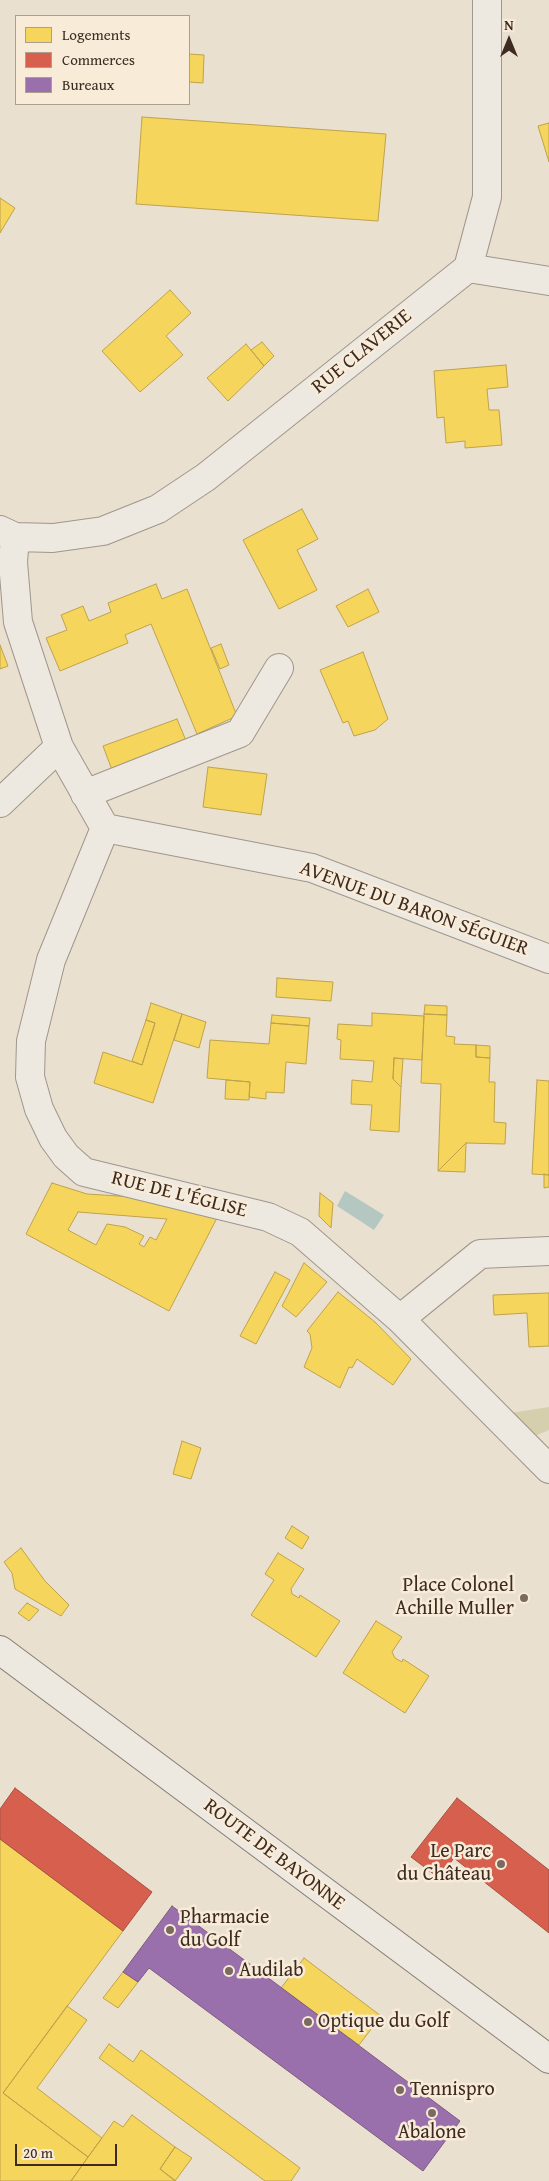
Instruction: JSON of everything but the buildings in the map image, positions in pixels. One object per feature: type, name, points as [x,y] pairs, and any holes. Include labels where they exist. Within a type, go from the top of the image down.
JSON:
[{"type":"street","points":[[487,0],[486,197],[468,268],[549,281]]},
{"type":"street","name":"RUE CLAVERIE","points":[[8,534],[53,538],[103,531],[158,509],[206,477],[468,268]]},
{"type":"street","points":[[8,534],[13,562],[18,622],[59,747],[105,828]]},
{"type":"street","points":[[85,794],[240,733],[279,668]]},
{"type":"street","points":[[0,803],[59,747]]},
{"type":"street","name":"AVENUE DU BARON SÉGUIER","points":[[105,828],[312,868],[549,959]]},
{"type":"street","name":"RUE DE L'ÉGLISE","points":[[105,828],[51,960],[31,1041],[30,1077],[39,1109],[53,1138],[66,1156],[84,1172],[268,1217],[300,1232],[400,1319],[549,1469]]},
{"type":"street","points":[[400,1319],[480,1254],[549,1251]]},
{"type":"street","name":"ROUTE DE BAYONNE","points":[[0,1650],[549,2059]]},
{"type":"shaded area","points":[[345,1191],[384,1215],[374,1230],[337,1206]]},
{"type":"shaded area","points":[[549,1407],[549,1430],[530,1438],[504,1414]]},
{"type":"place","name":"Place Colonel Achille Muller","points":[[524,1598]]},
{"type":"place","name":"Le Parc du Château","points":[[501,1864]]},
{"type":"place","name":"Pharmacie du Golf","points":[[170,1930]]},
{"type":"place","name":"Audilab","points":[[229,1971]]},
{"type":"place","name":"Optique du Golf","points":[[308,2022]]},
{"type":"place","name":"Tennispro","points":[[400,2090]]},
{"type":"place","name":"Abalone","points":[[432,2113]]}]
